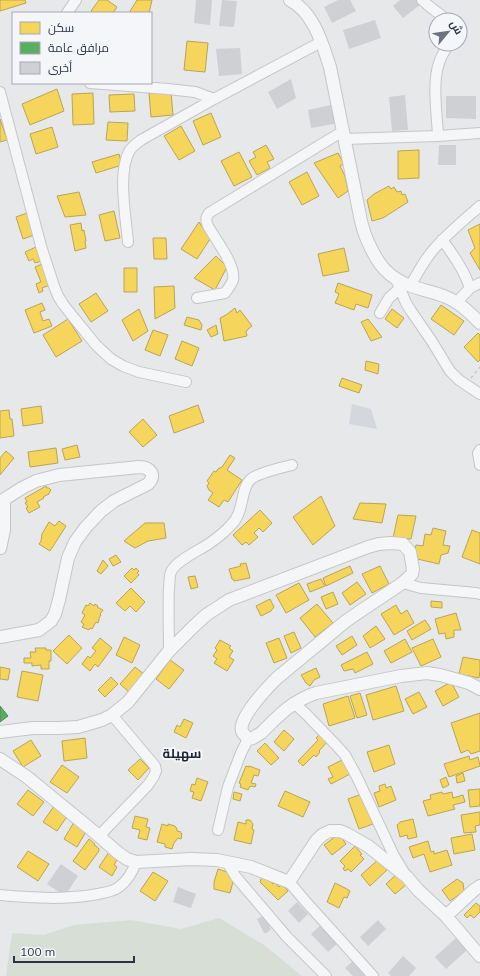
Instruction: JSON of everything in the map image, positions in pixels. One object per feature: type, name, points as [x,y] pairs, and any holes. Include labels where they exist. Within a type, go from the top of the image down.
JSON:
[{"type":"street","points":[[68,12],[76,0]]},
{"type":"street","points":[[290,0],[303,10],[316,29],[322,42],[331,73],[364,234],[373,253],[385,271],[402,285],[446,297],[456,303],[480,323]]},
{"type":"street","points":[[422,0],[437,12]]},
{"type":"street","points":[[128,242],[122,183],[129,152],[134,145],[214,99],[322,42]]},
{"type":"street","points":[[438,136],[435,81],[441,58],[444,52]]},
{"type":"street","points":[[103,84],[195,92],[214,99]]},
{"type":"street","points":[[0,92],[41,246],[54,286],[64,304],[96,345],[111,359],[123,366],[139,372],[186,382]]},
{"type":"street","points":[[197,298],[225,293],[230,287],[233,279],[231,263],[206,221],[206,216],[209,213],[344,135],[438,136],[480,133]]},
{"type":"street","points":[[380,313],[389,298],[426,260],[442,240],[480,206]]},
{"type":"street","points":[[442,240],[460,264],[470,288]]},
{"type":"street","points":[[456,303],[470,288],[480,283]]},
{"type":"street","points":[[402,285],[406,303],[410,311],[431,340],[450,371],[454,376],[480,394]]},
{"type":"street","points":[[480,450],[478,453],[480,465]]},
{"type":"street","points":[[169,651],[169,591],[171,572],[175,565],[209,543],[231,525],[239,515],[245,487],[252,478],[292,465]]},
{"type":"street","points":[[0,637],[39,630],[51,620],[55,614],[68,558],[75,542],[86,527],[101,511],[114,501],[148,484],[151,481],[152,474],[150,470],[139,467],[59,475],[36,481],[22,488],[3,500],[5,530],[1,549]]},
{"type":"street","points":[[0,732],[33,728],[78,727],[102,720],[112,715],[128,702],[169,651],[206,615],[228,600],[368,547],[379,544],[403,544],[410,552],[413,569],[412,574],[403,583],[351,618],[277,678],[267,688],[244,720],[242,732],[248,738]]},
{"type":"street","points":[[403,583],[421,588],[480,594]]},
{"type":"street","points":[[248,738],[253,738],[261,733],[294,703],[306,696],[316,693],[394,677],[427,673],[469,683],[480,689]]},
{"type":"street","points":[[294,703],[345,755],[394,856],[407,877],[418,890],[446,916],[480,956]]},
{"type":"street","points":[[99,836],[148,785],[156,771],[155,766],[148,757],[112,715]]},
{"type":"street","points":[[218,830],[228,787],[248,738]]},
{"type":"street","points":[[0,759],[27,777],[127,859],[136,862],[191,859],[216,860],[251,868],[289,882],[372,976]]},
{"type":"street","points":[[289,882],[316,841],[322,834],[330,830],[340,831],[363,843],[407,877]]},
{"type":"street","points":[[0,895],[34,898],[66,898],[110,891],[119,888],[133,870],[136,862]]},
{"type":"street","points":[[227,862],[236,877],[287,937],[326,976]]},
{"type":"street","points":[[446,916],[480,886]]},
{"type":"path","points":[[466,384],[480,367]]},
{"type":"shaded area","points":[[352,404],[371,409],[377,429],[349,424]]},
{"type":"shaded area","points":[[219,918],[264,945],[302,976],[6,976],[12,933],[44,935],[74,925],[131,920],[181,929]]},
{"type":"building: سكن","points":[[0,0],[25,0],[26,3],[0,11]]},
{"type":"building: سكن","points":[[99,0],[107,0],[117,7],[114,12],[91,11]]},
{"type":"building: سكن","points":[[137,0],[152,0],[149,12],[130,12]]},
{"type":"building: سكن","points":[[187,41],[208,43],[205,72],[184,70]]},
{"type":"building: سكن","points":[[57,89],[64,111],[30,125],[22,104]]},
{"type":"building: سكن","points":[[171,92],[173,115],[151,117],[149,93]]},
{"type":"building: سكن","points":[[93,93],[94,124],[73,125],[72,94]]},
{"type":"building: سكن","points":[[134,94],[135,111],[110,112],[109,95]]},
{"type":"building: سكن","points":[[211,113],[221,137],[203,145],[193,121]]},
{"type":"building: سكن","points":[[0,119],[7,140],[0,142]]},
{"type":"building: سكن","points":[[108,122],[128,123],[127,141],[106,140]]},
{"type":"building: سكن","points":[[181,126],[195,151],[179,160],[164,136]]},
{"type":"building: سكن","points":[[52,127],[58,147],[36,154],[30,134]]},
{"type":"building: سكن","points":[[266,145],[274,159],[267,162],[270,168],[257,175],[249,161],[256,157],[253,152]]},
{"type":"building: سكن","points":[[419,150],[419,178],[398,179],[398,151]]},
{"type":"building: سكن","points":[[239,152],[252,177],[234,186],[221,161]]},
{"type":"building: سكن","points":[[338,153],[344,164],[340,166],[345,176],[348,191],[338,198],[314,163]]},
{"type":"building: سكن","points":[[119,154],[122,165],[96,173],[92,162]]},
{"type":"building: سكن","points":[[307,172],[319,196],[302,205],[289,182]]},
{"type":"building: سكن","points":[[389,186],[391,189],[394,187],[397,192],[401,191],[402,195],[405,194],[408,202],[383,218],[372,221],[367,200],[374,194]]},
{"type":"building: سكن","points":[[79,192],[86,215],[65,217],[57,196]]},
{"type":"building: سكن","points":[[114,211],[120,238],[105,241],[99,215]]},
{"type":"building: سكن","points":[[30,212],[37,234],[23,239],[16,217]]},
{"type":"building: سكن","points":[[199,222],[210,239],[197,259],[181,249]]},
{"type":"building: سكن","points":[[81,223],[82,231],[84,230],[86,248],[75,251],[70,225]]},
{"type":"building: سكن","points":[[480,224],[480,270],[470,253],[475,248],[468,230]]},
{"type":"building: سكن","points":[[153,238],[166,238],[167,259],[154,259]]},
{"type":"building: سكن","points":[[36,247],[42,261],[35,263],[33,259],[29,261],[25,252]]},
{"type":"building: سكن","points":[[344,248],[349,271],[323,276],[318,254]]},
{"type":"building: سكن","points":[[216,256],[227,267],[215,290],[194,278]]},
{"type":"building: سكن","points":[[44,263],[53,284],[42,288],[43,291],[39,293],[36,284],[41,282],[35,267]]},
{"type":"building: سكن","points":[[124,268],[137,268],[137,292],[124,292]]},
{"type":"building: سكن","points":[[338,283],[372,295],[368,308],[356,304],[354,310],[335,303],[339,294],[335,292]]},
{"type":"building: سكن","points":[[174,286],[175,308],[155,319],[154,287]]},
{"type":"building: سكن","points":[[96,293],[108,311],[91,322],[79,304]]},
{"type":"building: سكن","points":[[42,303],[45,310],[40,312],[43,321],[49,319],[52,326],[34,333],[25,310]]},
{"type":"building: سكن","points":[[441,305],[464,321],[454,335],[431,319]]},
{"type":"building: سكن","points":[[235,308],[237,313],[240,310],[252,326],[246,332],[247,336],[224,341],[220,318]]},
{"type":"building: سكن","points":[[139,309],[148,331],[133,341],[122,320]]},
{"type":"building: سكن","points":[[392,309],[404,318],[397,328],[385,319]]},
{"type":"building: سكن","points":[[187,317],[199,320],[202,325],[201,330],[184,325]]},
{"type":"building: سكن","points":[[68,319],[82,341],[56,357],[43,335]]},
{"type":"building: سكن","points":[[368,319],[382,337],[371,341],[361,322]]},
{"type":"building: سكن","points":[[216,325],[218,334],[211,337],[207,330]]},
{"type":"building: سكن","points":[[153,330],[168,335],[160,356],[145,350]]},
{"type":"building: سكن","points":[[478,333],[480,335],[480,360],[478,362],[464,347]]},
{"type":"building: سكن","points":[[182,341],[199,348],[192,366],[175,359]]},
{"type":"building: سكن","points":[[366,361],[379,364],[378,374],[365,370]]},
{"type":"building: سكن","points":[[342,378],[362,385],[359,393],[339,386]]},
{"type":"building: سكن","points":[[198,405],[204,422],[174,433],[169,416]]},
{"type":"building: سكن","points":[[41,406],[43,423],[23,426],[21,409]]},
{"type":"building: سكن","points":[[9,410],[10,419],[12,419],[14,436],[0,438],[0,411]]},
{"type":"building: سكن","points":[[143,419],[157,435],[143,447],[129,432]]},
{"type":"building: سكن","points":[[77,445],[80,457],[65,460],[62,449]]},
{"type":"building: سكن","points":[[56,448],[58,463],[30,467],[28,452]]},
{"type":"building: سكن","points":[[6,451],[14,458],[0,475],[0,458]]},
{"type":"building: سكن","points":[[230,455],[235,458],[227,470],[242,480],[228,502],[224,500],[219,507],[208,500],[213,493],[207,486],[209,483],[207,481],[214,471],[216,472],[222,467]]},
{"type":"building: سكن","points":[[46,486],[51,490],[49,494],[37,502],[40,507],[29,513],[26,508],[28,507],[25,503],[27,502],[25,498]]},
{"type":"building: سكن","points":[[321,496],[335,526],[313,545],[293,517]]},
{"type":"building: سكن","points":[[360,503],[386,504],[382,523],[353,519]]},
{"type":"building: سكن","points":[[260,510],[272,523],[263,532],[259,528],[254,533],[258,537],[249,545],[246,542],[242,545],[233,535]]},
{"type":"building: سكن","points":[[398,515],[416,516],[411,539],[393,538]]},
{"type":"building: سكن","points":[[59,521],[66,526],[50,551],[39,544],[42,534],[49,522],[55,526]]},
{"type":"building: سكن","points":[[145,523],[164,523],[166,538],[148,541],[135,548],[124,541]]},
{"type":"building: سكن","points":[[433,528],[446,531],[443,545],[450,546],[448,553],[441,555],[439,564],[413,558],[416,545],[423,546],[425,534],[431,535]]},
{"type":"building: سكن","points":[[472,530],[480,533],[480,564],[462,557]]},
{"type":"building: سكن","points":[[116,555],[121,562],[113,566],[109,559]]},
{"type":"building: سكن","points":[[103,560],[108,566],[101,574],[97,571]]},
{"type":"building: سكن","points":[[246,563],[250,578],[234,581],[229,569]]},
{"type":"building: سكن","points":[[350,566],[353,573],[326,586],[323,578]]},
{"type":"building: سكن","points":[[380,566],[389,584],[372,593],[362,574]]},
{"type":"building: سكن","points":[[132,568],[134,570],[136,568],[139,571],[137,573],[139,575],[131,583],[124,576]]},
{"type":"building: سكن","points":[[195,576],[198,587],[191,589],[188,577]]},
{"type":"building: سكن","points":[[321,579],[325,586],[310,592],[307,584]]},
{"type":"building: سكن","points":[[357,582],[366,594],[350,605],[342,593]]},
{"type":"building: سكن","points":[[299,583],[309,600],[286,613],[276,595]]},
{"type":"building: سكن","points":[[131,588],[145,602],[136,612],[130,606],[125,611],[116,603]]},
{"type":"building: سكن","points":[[333,592],[338,604],[326,609],[321,597]]},
{"type":"building: سكن","points":[[270,599],[274,607],[271,611],[261,616],[256,606]]},
{"type":"building: سكن","points":[[431,601],[442,602],[442,608],[431,607]]},
{"type":"building: سكن","points":[[90,603],[94,606],[95,604],[103,610],[100,614],[98,623],[96,622],[92,629],[90,628],[89,630],[82,627],[84,624],[81,622],[85,615],[82,613],[86,605],[88,606]]},
{"type":"building: سكن","points":[[317,604],[333,623],[315,637],[300,618]]},
{"type":"building: سكن","points":[[396,605],[401,614],[407,610],[414,623],[394,635],[381,614]]},
{"type":"building: سكن","points":[[456,613],[461,630],[454,630],[454,637],[446,639],[445,633],[439,634],[435,619]]},
{"type":"building: سكن","points":[[425,620],[431,629],[412,640],[407,631]]},
{"type":"building: سكن","points":[[376,626],[385,639],[370,648],[363,636]]},
{"type":"building: سكن","points":[[294,632],[301,648],[291,653],[284,636]]},
{"type":"building: سكن","points":[[69,635],[82,648],[67,664],[53,651]]},
{"type":"building: سكن","points":[[352,636],[357,645],[342,655],[336,646]]},
{"type":"building: سكن","points":[[124,637],[140,645],[132,663],[116,655]]},
{"type":"building: سكن","points":[[100,638],[112,648],[98,667],[95,664],[90,671],[82,664],[88,656],[90,658],[96,651],[92,648]]},
{"type":"building: سكن","points":[[279,638],[287,658],[274,663],[266,643]]},
{"type":"building: سكن","points":[[405,639],[412,652],[391,663],[384,651]]},
{"type":"building: سكن","points":[[433,639],[441,657],[421,666],[412,648]]},
{"type":"building: سكن","points":[[220,640],[231,646],[229,648],[233,651],[229,657],[234,660],[227,671],[214,663],[217,659],[213,656],[217,650],[215,648]]},
{"type":"building: سكن","points":[[35,648],[46,648],[46,650],[51,650],[49,669],[41,669],[41,665],[32,666],[32,663],[24,663],[24,658],[31,658],[30,652],[36,652]]},
{"type":"building: سكن","points":[[367,652],[373,664],[355,673],[353,669],[344,671],[341,665]]},
{"type":"building: سكن","points":[[463,657],[480,660],[479,678],[459,674]]},
{"type":"building: سكن","points":[[170,660],[184,670],[169,689],[156,679]]},
{"type":"building: سكن","points":[[0,667],[10,669],[8,680],[0,679]]},
{"type":"building: سكن","points":[[135,667],[144,674],[129,692],[120,684]]},
{"type":"building: سكن","points":[[316,668],[320,677],[314,680],[310,686],[301,675]]},
{"type":"building: سكن","points":[[22,671],[43,675],[38,701],[17,697]]},
{"type":"building: سكن","points":[[111,677],[118,684],[105,697],[98,690]]},
{"type":"building: سكن","points":[[451,682],[459,697],[443,706],[435,691]]},
{"type":"building: سكن","points":[[396,686],[404,711],[373,720],[366,695]]},
{"type":"building: سكن","points":[[419,692],[427,707],[413,714],[405,699]]},
{"type":"building: سكن","points":[[360,693],[367,715],[357,718],[350,696]]},
{"type":"building: سكن","points":[[348,696],[355,718],[329,726],[323,704]]},
{"type":"building: سكن","points":[[480,713],[480,751],[471,754],[468,750],[461,753],[451,723]]},
{"type":"building: سكن","points":[[184,719],[193,723],[186,738],[174,732],[177,725],[180,727]]},
{"type":"building: سكن","points":[[284,730],[294,739],[284,751],[274,742]]},
{"type":"building: سكن","points":[[321,733],[327,742],[316,757],[314,755],[303,766],[298,761],[318,740],[316,738]]},
{"type":"building: سكن","points":[[85,738],[87,758],[64,761],[62,741]]},
{"type":"building: سكن","points":[[31,740],[41,756],[23,767],[13,751]]},
{"type":"building: سكن","points":[[265,743],[279,758],[271,765],[257,751]]},
{"type":"building: سكن","points":[[389,745],[395,764],[374,772],[367,752]]},
{"type":"building: سكن","points":[[469,756],[470,760],[478,757],[480,766],[449,777],[444,764]]},
{"type":"building: سكن","points":[[140,759],[149,768],[138,780],[128,770]]},
{"type":"building: سكن","points":[[342,760],[350,774],[331,784],[328,779],[333,777],[328,767]]},
{"type":"building: سكن","points":[[62,765],[79,777],[67,793],[50,782]]},
{"type":"building: سكن","points":[[246,766],[260,770],[258,776],[254,775],[251,783],[256,784],[255,787],[250,786],[248,790],[240,787],[241,784],[239,783]]},
{"type":"building: سكن","points":[[463,773],[465,781],[457,783],[456,776]]},
{"type":"building: سكن","points":[[446,777],[449,785],[443,788],[440,780]]},
{"type":"building: سكن","points":[[197,778],[208,782],[201,801],[192,798],[194,792],[190,791],[192,784],[195,785]]},
{"type":"building: سكن","points":[[385,784],[386,788],[391,786],[396,800],[379,807],[374,793],[380,791],[379,786]]},
{"type":"building: سكن","points":[[480,789],[480,806],[470,807],[468,790]]},
{"type":"building: سكن","points":[[28,790],[44,802],[33,816],[17,804]]},
{"type":"building: سكن","points":[[285,791],[310,802],[303,817],[278,806]]},
{"type":"building: سكن","points":[[234,792],[242,794],[240,801],[233,799]]},
{"type":"building: سكن","points":[[442,792],[443,794],[452,792],[453,798],[463,795],[465,802],[453,805],[455,809],[428,816],[423,801],[431,799],[430,795]]},
{"type":"building: سكن","points":[[362,794],[373,824],[359,829],[348,799]]},
{"type":"building: سكن","points":[[54,806],[68,815],[57,831],[43,822]]},
{"type":"building: سكن","points":[[480,812],[480,825],[475,826],[476,832],[464,833],[461,815]]},
{"type":"building: سكن","points":[[135,816],[148,819],[146,827],[150,828],[147,840],[138,838],[140,830],[132,828]]},
{"type":"building: سكن","points":[[413,819],[417,837],[408,839],[407,835],[400,837],[397,825],[400,822]]},
{"type":"building: سكن","points":[[246,820],[250,820],[253,824],[252,829],[254,830],[251,844],[234,840],[238,822],[246,824]]},
{"type":"building: سكن","points":[[74,822],[87,830],[77,847],[64,839]]},
{"type":"building: سكن","points":[[162,824],[175,826],[177,831],[181,832],[182,834],[181,839],[178,838],[172,849],[165,847],[165,844],[157,842]]},
{"type":"building: سكن","points":[[339,834],[346,844],[332,855],[324,845]]},
{"type":"building: سكن","points":[[472,834],[475,850],[454,854],[451,838]]},
{"type":"building: سكن","points":[[89,839],[95,844],[94,845],[99,849],[99,851],[85,870],[73,861]]},
{"type":"building: سكن","points":[[428,841],[431,852],[434,851],[434,854],[447,850],[452,865],[430,872],[424,854],[413,858],[409,847]]},
{"type":"building: سكن","points":[[355,846],[362,854],[360,855],[364,859],[351,872],[348,869],[345,871],[343,869],[345,866],[340,861]]},
{"type":"building: سكن","points":[[28,851],[49,864],[38,881],[17,867]]},
{"type":"building: سكن","points":[[109,852],[118,858],[114,865],[117,867],[112,876],[99,867]]},
{"type":"building: سكن","points":[[379,859],[388,869],[370,886],[361,875]]},
{"type":"building: سكن","points":[[218,869],[227,872],[230,874],[229,877],[234,878],[230,893],[214,889],[214,882]]},
{"type":"building: سكن","points":[[153,872],[168,881],[155,901],[140,891]]},
{"type":"building: سكن","points":[[398,873],[407,884],[395,894],[386,884]]},
{"type":"building: سكن","points":[[263,878],[268,879],[279,887],[282,884],[288,891],[278,900],[260,882]]},
{"type":"building: سكن","points":[[457,879],[463,883],[464,891],[450,901],[442,890]]},
{"type":"building: سكن","points":[[335,883],[350,891],[347,898],[344,897],[339,908],[327,902]]},
{"type":"building: سكن","points":[[476,903],[480,906],[480,912],[474,918],[470,915],[467,918],[464,915]]},
{"type":"building: مرافق عامة","points":[[0,706],[8,716],[0,722]]},
{"type":"building: أخرى","points":[[196,0],[212,0],[210,25],[194,23]]},
{"type":"building: أخرى","points":[[222,0],[237,1],[234,27],[219,26]]},
{"type":"building: أخرى","points":[[338,0],[350,0],[356,11],[332,23],[324,7]]},
{"type":"building: أخرى","points":[[400,0],[417,0],[421,4],[403,18],[393,6]]},
{"type":"building: أخرى","points":[[375,20],[381,38],[349,49],[343,30]]},
{"type":"building: أخرى","points":[[240,48],[242,74],[219,76],[216,49]]},
{"type":"building: أخرى","points":[[291,79],[296,98],[277,109],[268,92]]},
{"type":"building: أخرى","points":[[405,95],[408,130],[392,131],[389,97]]},
{"type":"building: أخرى","points":[[446,96],[476,96],[476,119],[446,118]]},
{"type":"building: أخرى","points":[[335,104],[339,123],[311,128],[308,110]]},
{"type":"building: أخرى","points":[[439,145],[456,145],[456,165],[438,165]]},
{"type":"building: أخرى","points":[[61,864],[78,876],[65,896],[47,884]]},
{"type":"building: أخرى","points":[[178,887],[196,894],[191,908],[173,902]]},
{"type":"building: أخرى","points":[[297,902],[308,914],[299,923],[288,911]]},
{"type":"building: أخرى","points":[[264,915],[272,924],[269,926],[271,929],[267,933],[264,933],[257,919]]},
{"type":"building: أخرى","points":[[378,920],[386,929],[368,946],[360,937]]},
{"type":"building: أخرى","points":[[323,923],[340,941],[328,952],[311,934]]},
{"type":"building: أخرى","points":[[456,938],[467,950],[446,969],[435,957]]},
{"type":"building: أخرى","points":[[403,956],[416,968],[409,976],[391,976],[388,973]]},
{"type":"building: أخرى","points":[[355,959],[371,976],[353,976],[345,968]]},
{"type":"district","name":"سهيلة","points":[[182,753]]}]
